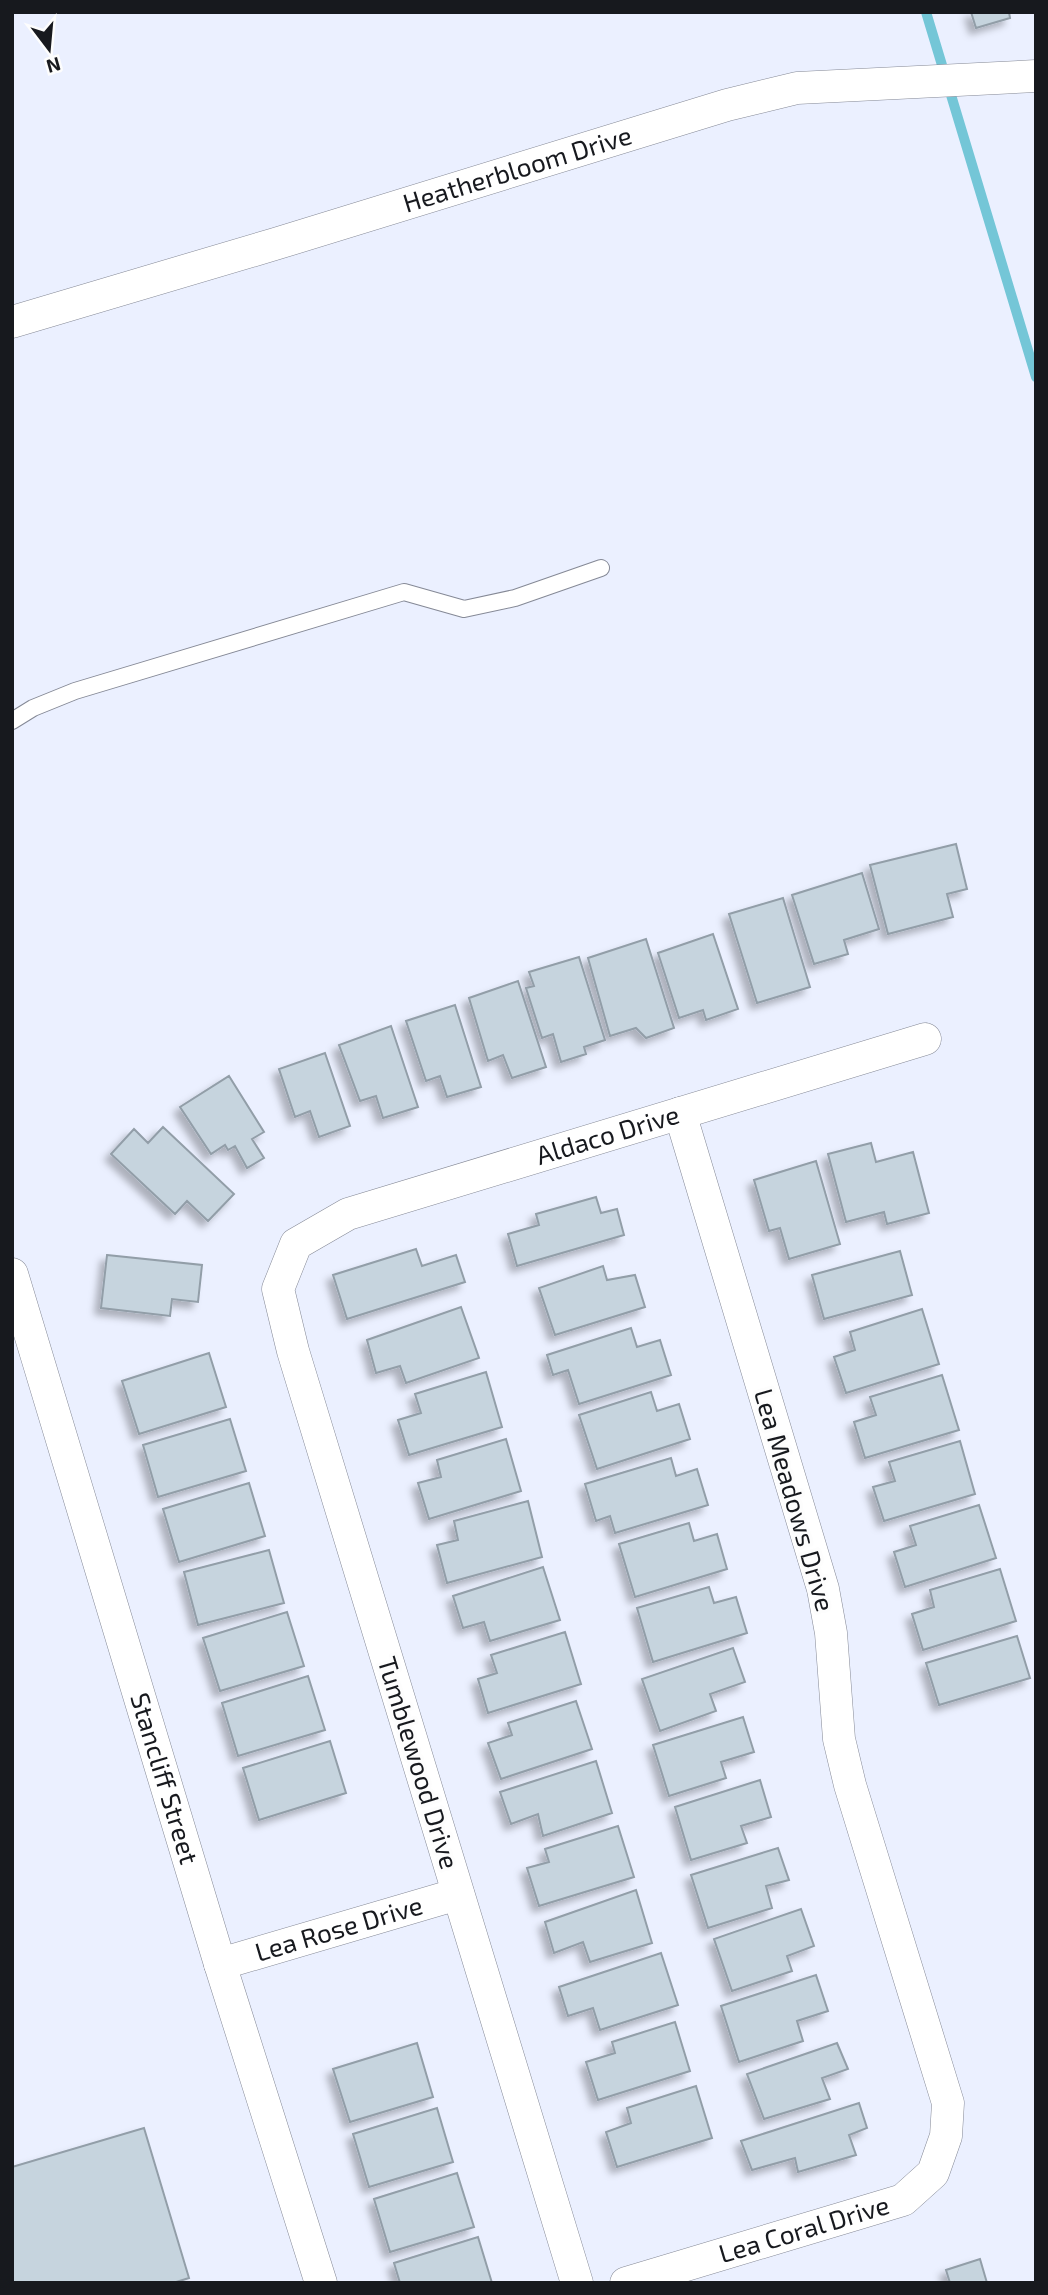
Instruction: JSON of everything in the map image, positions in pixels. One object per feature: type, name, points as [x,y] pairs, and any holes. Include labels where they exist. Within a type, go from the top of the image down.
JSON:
[{"type":"street","name":"Heatherbloom Drive","points":[[12,322],[727,105],[797,88],[1036,76]]},
{"type":"street","name":"Aldaco Drive","points":[[296,1244],[348,1214],[925,1040]]},
{"type":"street","name":"Lea Meadows Drive","points":[[680,1114],[823,1589],[831,1633],[839,1740],[850,1785],[948,2103],[946,2136],[933,2173]]},
{"type":"street","name":"Tumblewood Drive","points":[[296,1244],[278,1289],[293,1352],[577,2283]]},
{"type":"street","name":"Stancliff Street","points":[[12,1273],[220,1964],[321,2283]]},
{"type":"street","name":"Lea Rose Drive","points":[[220,1964],[458,1894]]},
{"type":"street","name":"Lea Coral Drive","points":[[626,2283],[902,2200],[933,2173]]},
{"type":"lane","points":[[12,721],[33,708],[75,691],[404,592],[464,609],[515,598],[601,568]]},
{"type":"building","points":[[971,12],[1009,12],[1010,18],[976,28]]},
{"type":"building","points":[[956,844],[967,889],[947,894],[953,917],[888,934],[870,865]]},
{"type":"building","points":[[862,873],[879,929],[844,940],[848,954],[814,964],[792,895]]},
{"type":"building","points":[[783,898],[810,987],[757,1003],[729,914]]},
{"type":"building","points":[[713,934],[738,1009],[706,1020],[703,1010],[679,1018],[658,953]]},
{"type":"building","points":[[646,939],[674,1028],[646,1038],[636,1028],[610,1036],[588,958]]},
{"type":"building","points":[[579,957],[605,1040],[584,1047],[586,1054],[561,1062],[553,1034],[542,1038],[526,988],[534,986],[529,972]]},
{"type":"building","points":[[518,981],[546,1067],[512,1078],[503,1055],[488,1061],[469,998]]},
{"type":"building","points":[[455,1005],[481,1087],[447,1097],[440,1076],[426,1081],[406,1021]]},
{"type":"building","points":[[391,1026],[418,1107],[383,1118],[376,1096],[360,1101],[339,1045]]},
{"type":"building","points":[[325,1053],[350,1126],[319,1137],[310,1111],[295,1117],[279,1069]]},
{"type":"building","points":[[229,1076],[264,1132],[252,1139],[264,1158],[247,1168],[235,1146],[228,1150],[225,1145],[211,1154],[180,1107]]},
{"type":"building","points":[[163,1127],[234,1194],[208,1221],[187,1201],[175,1214],[111,1154],[134,1129],[148,1143]]},
{"type":"building","points":[[871,1143],[876,1162],[913,1152],[929,1213],[887,1224],[884,1212],[846,1222],[828,1154]]},
{"type":"building","points":[[816,1161],[840,1244],[789,1259],[780,1228],[769,1231],[754,1180]]},
{"type":"building","points":[[596,1197],[601,1213],[617,1209],[624,1235],[517,1266],[508,1234],[539,1225],[536,1214]]},
{"type":"building","points":[[416,1249],[422,1266],[456,1255],[465,1282],[347,1319],[333,1275]]},
{"type":"building","points":[[900,1251],[912,1295],[824,1319],[812,1275]]},
{"type":"building","points":[[107,1255],[202,1265],[198,1302],[172,1299],[170,1316],[101,1308]]},
{"type":"building","points":[[603,1266],[607,1280],[635,1275],[645,1307],[555,1335],[539,1288]]},
{"type":"building","points":[[461,1307],[479,1358],[406,1383],[400,1366],[376,1373],[367,1340]]},
{"type":"building","points":[[922,1309],[939,1364],[846,1393],[834,1357],[855,1350],[850,1332]]},
{"type":"building","points":[[631,1328],[637,1347],[660,1340],[671,1375],[579,1404],[568,1370],[553,1375],[547,1355]]},
{"type":"building","points":[[209,1353],[226,1407],[139,1434],[122,1381]]},
{"type":"building","points":[[486,1372],[502,1427],[409,1455],[398,1420],[421,1413],[415,1394]]},
{"type":"building","points":[[942,1375],[959,1430],[865,1458],[854,1422],[876,1415],[870,1397]]},
{"type":"building","points":[[651,1392],[657,1411],[679,1404],[690,1439],[597,1469],[579,1415]]},
{"type":"building","points":[[230,1419],[246,1471],[158,1497],[143,1445]]},
{"type":"building","points":[[506,1439],[521,1491],[429,1519],[418,1483],[441,1477],[437,1460]]},
{"type":"building","points":[[960,1441],[975,1494],[884,1521],[873,1487],[895,1481],[889,1462]]},
{"type":"building","points":[[671,1458],[676,1476],[697,1469],[708,1505],[615,1533],[610,1516],[596,1521],[585,1484]]},
{"type":"building","points":[[249,1483],[265,1536],[179,1562],[163,1509]]},
{"type":"building","points":[[528,1501],[542,1557],[447,1583],[437,1545],[458,1540],[454,1521]]},
{"type":"building","points":[[979,1505],[996,1558],[905,1587],[894,1552],[916,1545],[910,1526]]},
{"type":"building","points":[[689,1523],[694,1541],[717,1534],[727,1569],[635,1597],[619,1544]]},
{"type":"building","points":[[269,1550],[284,1603],[198,1625],[184,1572]]},
{"type":"building","points":[[543,1567],[560,1620],[490,1641],[484,1622],[463,1628],[453,1596]]},
{"type":"building","points":[[1000,1569],[1016,1621],[923,1650],[912,1614],[934,1607],[930,1590]]},
{"type":"building","points":[[709,1587],[714,1603],[736,1597],[747,1633],[653,1662],[637,1608]]},
{"type":"building","points":[[287,1612],[304,1666],[220,1691],[203,1638]]},
{"type":"building","points":[[565,1632],[581,1684],[488,1713],[478,1679],[497,1673],[491,1655]]},
{"type":"building","points":[[1017,1636],[1030,1678],[939,1705],[926,1663]]},
{"type":"building","points":[[733,1648],[745,1682],[710,1694],[716,1711],[660,1731],[642,1679]]},
{"type":"building","points":[[308,1676],[325,1730],[238,1756],[222,1703]]},
{"type":"building","points":[[576,1701],[592,1749],[501,1779],[488,1743],[512,1735],[508,1723]]},
{"type":"building","points":[[743,1717],[754,1752],[721,1762],[726,1778],[669,1796],[653,1745]]},
{"type":"building","points":[[330,1741],[346,1793],[259,1820],[243,1768]]},
{"type":"building","points":[[596,1761],[612,1813],[543,1836],[538,1814],[511,1824],[500,1792]]},
{"type":"building","points":[[760,1780],[771,1817],[741,1826],[747,1843],[691,1860],[675,1807]]},
{"type":"building","points":[[618,1826],[634,1877],[539,1906],[527,1868],[549,1862],[545,1849]]},
{"type":"building","points":[[778,1848],[789,1880],[766,1886],[772,1908],[708,1928],[691,1875]]},
{"type":"building","points":[[636,1890],[652,1943],[590,1962],[583,1942],[554,1953],[545,1922]]},
{"type":"building","points":[[801,1909],[814,1946],[787,1956],[792,1971],[732,1991],[714,1939]]},
{"type":"building","points":[[661,1953],[678,2005],[600,2030],[593,2008],[568,2016],[559,1987]]},
{"type":"building","points":[[816,1975],[828,2011],[797,2021],[803,2041],[739,2062],[721,2006]]},
{"type":"building","points":[[675,2022],[690,2071],[598,2100],[586,2062],[615,2053],[612,2042]]},
{"type":"building","points":[[417,2043],[433,2097],[350,2122],[333,2069]]},
{"type":"building","points":[[837,2043],[848,2069],[822,2078],[830,2099],[764,2119],[747,2074]]},
{"type":"building","points":[[696,2086],[712,2138],[617,2167],[606,2132],[631,2123],[627,2108]]},
{"type":"building","points":[[859,2103],[867,2128],[849,2135],[856,2155],[798,2172],[795,2158],[752,2170],[741,2141]]},
{"type":"building","points":[[437,2108],[453,2162],[369,2187],[353,2134]]},
{"type":"building","points":[[144,2128],[189,2278],[173,2283],[12,2283],[12,2167]]},
{"type":"building","points":[[457,2173],[474,2227],[390,2252],[374,2199]]},
{"type":"building","points":[[478,2237],[492,2283],[400,2283],[394,2263]]},
{"type":"building","points":[[980,2259],[987,2283],[950,2283],[946,2270]]},
{"type":"waterway","points":[[926,12],[1036,377]]}]
